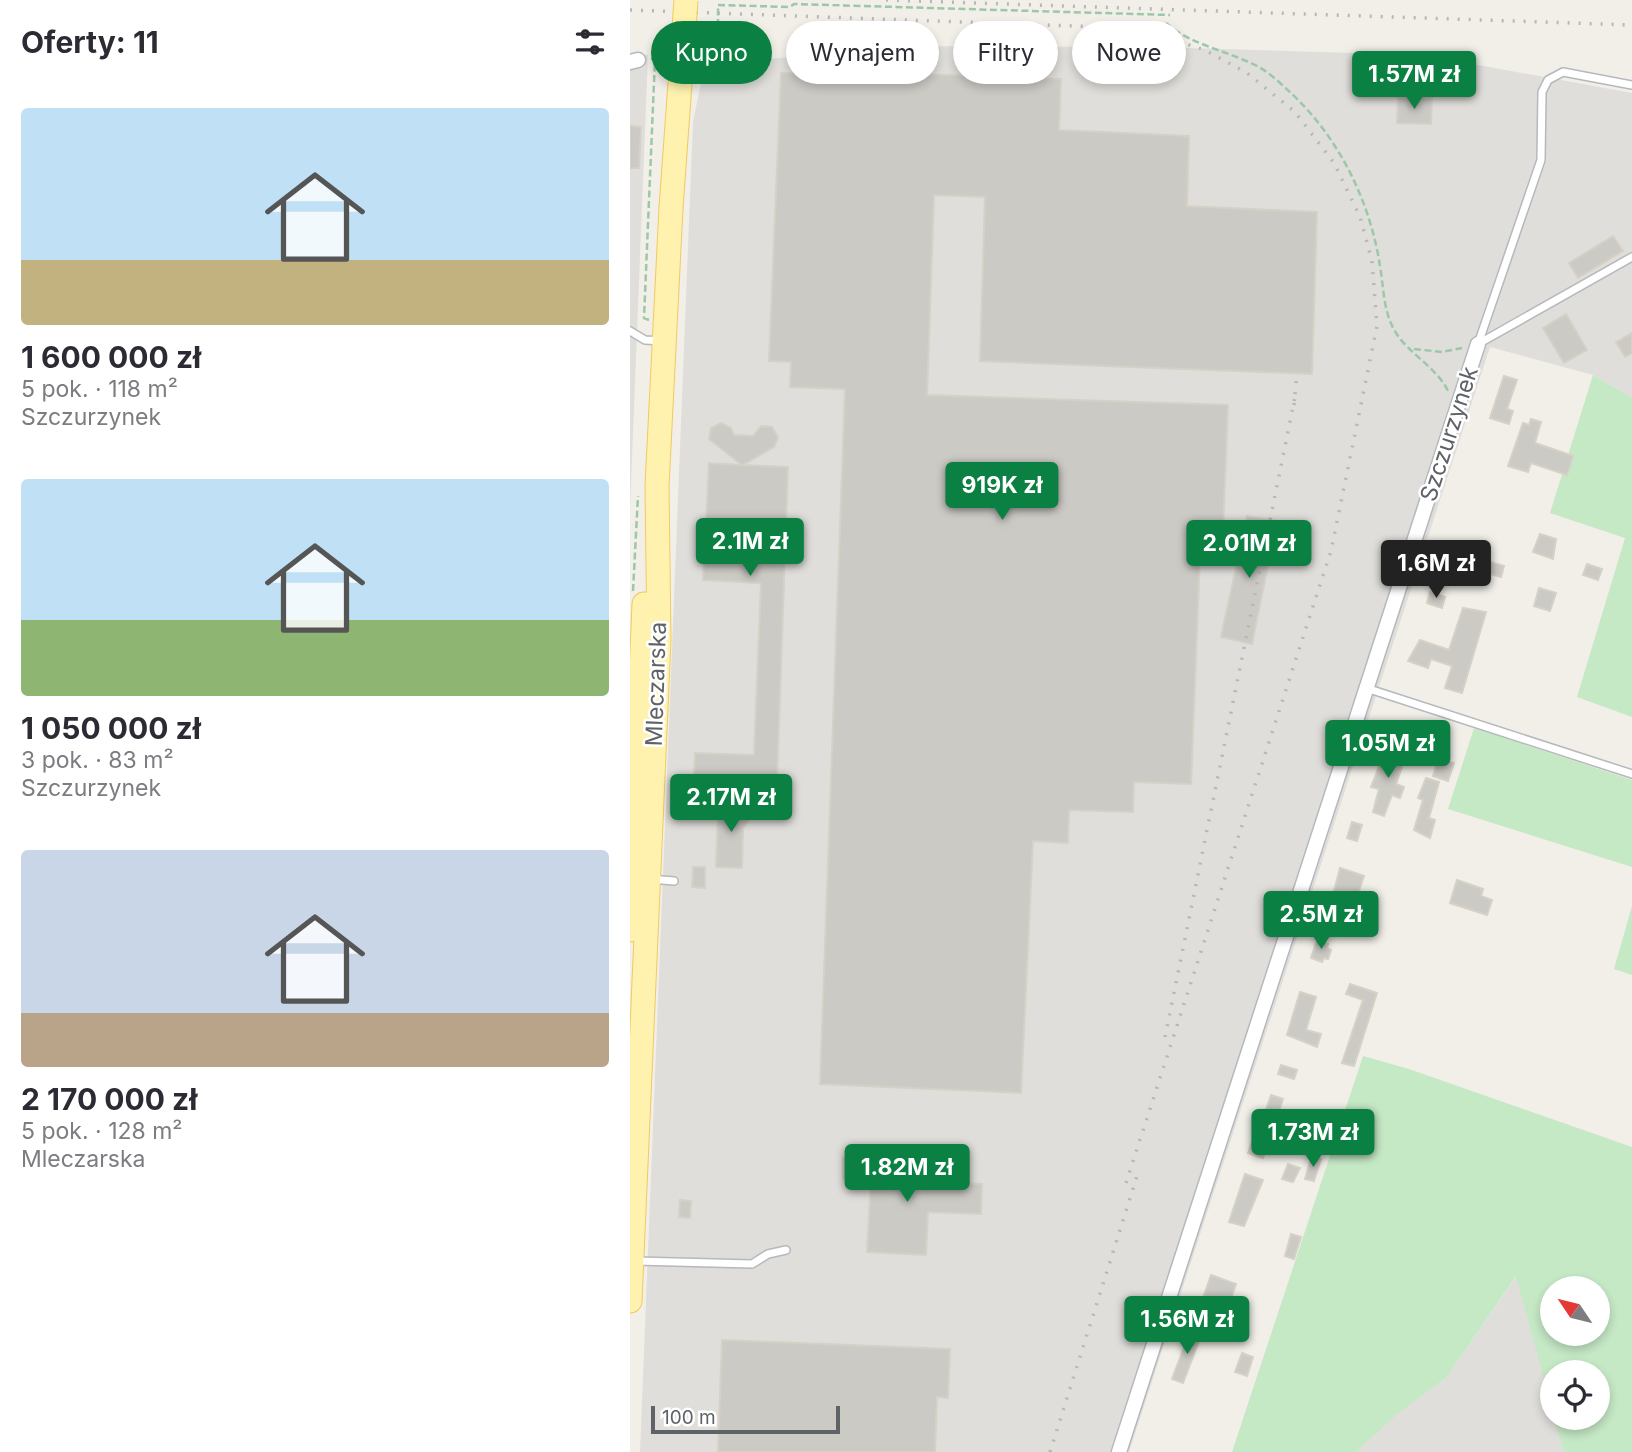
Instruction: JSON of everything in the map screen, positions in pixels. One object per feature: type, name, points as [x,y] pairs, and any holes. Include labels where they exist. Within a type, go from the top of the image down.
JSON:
[{"type":"main road","name":"Mleczarska","points":[[630,930],[671,208],[686,0]]},
{"type":"main road","name":"Mleczarska","points":[[630,1301],[648,879],[637,633],[657,486]]},
{"type":"street","name":"Szczurzynek","points":[[1119,1452],[1478,344]]},
{"type":"lane","points":[[1478,344],[1541,160],[1542,92],[1548,80],[1563,72],[1632,85]]},
{"type":"lane","name":"Szczurzynek","points":[[1478,344],[1632,257]]},
{"type":"lane","points":[[630,331],[646,340],[663,341]]},
{"type":"lane","points":[[1366,688],[1632,774]]},
{"type":"lane","points":[[648,879],[674,881]]},
{"type":"lane","points":[[631,1260],[752,1264],[768,1254],[786,1250]]},
{"type":"path","points":[[718,21],[719,5],[790,7],[794,4],[1170,15]]},
{"type":"path","points":[[1186,37],[1260,67],[1314,118],[1358,183],[1370,217],[1381,266],[1384,304],[1396,334],[1447,388],[1457,408]]},
{"type":"path","points":[[634,61],[655,59],[644,318],[649,320]]},
{"type":"path","points":[[1413,349],[1442,352],[1478,344]]},
{"type":"shaded area","points":[[939,46],[953,46],[953,84],[1058,84],[1058,47],[1072,47],[1072,84],[1186,84],[1186,48],[1423,55],[1632,93],[1632,398],[1593,375],[1490,347],[1129,1452],[640,1452],[693,122],[701,84],[772,84],[772,59],[786,58],[786,84],[939,84]]},
{"type":"shaded area","points":[[630,54],[648,55],[630,508]]},
{"type":"shaded area","points":[[1517,1275],[1540,1362],[1540,1430],[1558,1430],[1564,1452],[1356,1452],[1395,1415],[1447,1377]]},
{"type":"green space","points":[[1593,375],[1632,398],[1632,717],[1577,697],[1625,538],[1550,513]]},
{"type":"green space","points":[[1474,728],[1632,780],[1632,867],[1448,809]]},
{"type":"green space","points":[[1632,906],[1632,975],[1614,969]]},
{"type":"green space","points":[[1363,1056],[1409,1069],[1632,1147],[1632,1452],[1564,1452],[1558,1430],[1610,1430],[1610,1360],[1540,1360],[1540,1365],[1516,1276],[1447,1377],[1396,1415],[1356,1452],[1232,1452]]},
{"type":"building","points":[[781,73],[786,73],[786,84],[939,84],[939,75],[953,75],[953,84],[1058,84],[1058,79],[1061,79],[1059,130],[1189,136],[1187,206],[1317,212],[1312,374],[980,361],[985,197],[934,195],[927,395],[1228,405],[1222,555],[1200,554],[1191,784],[1134,782],[1133,812],[1069,810],[1068,843],[1033,841],[1021,1093],[820,1084],[845,389],[790,387],[791,362],[769,361]]},
{"type":"building","points":[[1398,97],[1432,98],[1431,124],[1397,123]]},
{"type":"building","points":[[630,126],[641,127],[639,168],[630,168]]},
{"type":"building","points":[[1613,236],[1623,251],[1578,278],[1569,263]]},
{"type":"building","points":[[1566,314],[1587,350],[1564,363],[1543,328]]},
{"type":"building","points":[[1632,333],[1632,353],[1625,357],[1616,342]]},
{"type":"building","points":[[1504,376],[1517,380],[1507,409],[1513,411],[1509,424],[1490,418]]},
{"type":"building","points":[[1531,419],[1541,422],[1535,443],[1573,456],[1567,475],[1531,463],[1528,472],[1508,466],[1523,423],[1529,425]]},
{"type":"building","points":[[721,423],[731,428],[734,435],[753,436],[761,426],[772,427],[778,437],[774,447],[743,465],[788,467],[777,779],[694,775],[695,753],[754,755],[761,583],[703,580],[709,463],[742,465],[709,439],[711,428]]},
{"type":"building","points":[[1247,516],[1277,521],[1252,644],[1221,637]]},
{"type":"building","points":[[1540,534],[1556,539],[1553,559],[1533,552]]},
{"type":"building","points":[[1451,550],[1471,557],[1467,568],[1447,562]]},
{"type":"building","points":[[1490,562],[1504,566],[1501,577],[1487,573]]},
{"type":"building","points":[[1587,564],[1602,569],[1598,580],[1583,575]]},
{"type":"building","points":[[1539,588],[1556,593],[1550,611],[1534,606]]},
{"type":"building","points":[[1430,592],[1445,597],[1442,608],[1427,603]]},
{"type":"building","points":[[1463,608],[1486,612],[1462,693],[1445,688],[1452,666],[1431,659],[1428,668],[1408,661],[1420,640],[1449,650]]},
{"type":"building","points":[[1386,749],[1406,756],[1396,784],[1404,787],[1400,798],[1392,795],[1384,816],[1373,812],[1379,789],[1371,787]]},
{"type":"building","points":[[1438,759],[1454,763],[1448,781],[1433,776]]},
{"type":"building","points":[[1426,778],[1439,782],[1429,818],[1435,820],[1430,838],[1414,830],[1423,800],[1418,798]]},
{"type":"building","points":[[722,800],[745,801],[744,808],[749,809],[749,820],[743,828],[742,868],[716,867],[718,808],[721,808]]},
{"type":"building","points":[[1352,822],[1362,825],[1357,841],[1347,838]]},
{"type":"building","points":[[693,867],[705,867],[705,888],[692,887]]},
{"type":"building","points":[[1340,868],[1364,876],[1358,894],[1349,891],[1342,909],[1348,911],[1341,931],[1325,926]]},
{"type":"building","points":[[1457,880],[1483,889],[1481,896],[1492,900],[1487,915],[1450,903]]},
{"type":"building","points":[[1317,940],[1328,944],[1327,948],[1331,950],[1328,959],[1324,958],[1322,962],[1311,958]]},
{"type":"building","points":[[1350,984],[1377,993],[1354,1066],[1342,1063],[1363,1000],[1346,994]]},
{"type":"building","points":[[1300,992],[1316,997],[1306,1030],[1321,1034],[1317,1047],[1287,1035]]},
{"type":"building","points":[[1281,1065],[1297,1070],[1294,1079],[1278,1074]]},
{"type":"building","points":[[1271,1095],[1283,1099],[1277,1117],[1265,1113]]},
{"type":"building","points":[[1254,1136],[1269,1141],[1263,1158],[1248,1153]]},
{"type":"building","points":[[1312,1156],[1321,1159],[1314,1181],[1305,1179]]},
{"type":"building","points":[[843,1158],[906,1160],[905,1181],[982,1184],[981,1214],[928,1212],[926,1255],[867,1252],[871,1180],[843,1179]]},
{"type":"building","points":[[1288,1164],[1300,1168],[1293,1182],[1282,1179]]},
{"type":"building","points":[[1245,1174],[1263,1180],[1244,1226],[1229,1222]]},
{"type":"building","points":[[680,1200],[691,1201],[690,1218],[679,1217]]},
{"type":"building","points":[[1291,1234],[1301,1237],[1294,1259],[1285,1256]]},
{"type":"building","points":[[1211,1275],[1236,1284],[1226,1313],[1201,1304]]},
{"type":"building","points":[[1191,1329],[1202,1333],[1183,1383],[1172,1379]]},
{"type":"building","points":[[722,1340],[950,1349],[948,1398],[937,1397],[935,1452],[718,1452]]},
{"type":"building","points":[[1242,1353],[1253,1357],[1247,1376],[1235,1372]]},
{"type":"railway","points":[[886,0],[1632,25]]},
{"type":"railway","points":[[630,10],[1101,27],[1148,32],[1205,50],[1247,73],[1295,112],[1334,163],[1360,217],[1372,261],[1377,326],[1331,551],[1125,1186]]},
{"type":"railway","points":[[1294,405],[1297,373]]},
{"type":"railway","points":[[1165,1037],[1295,397]]},
{"type":"railway","points":[[1050,1452],[1137,1176]]}]
